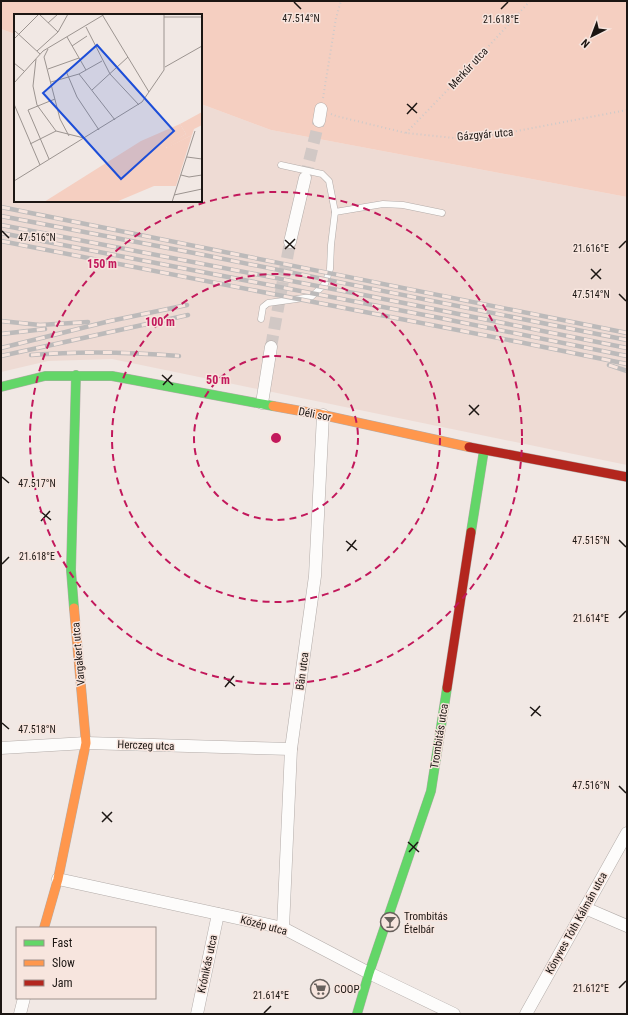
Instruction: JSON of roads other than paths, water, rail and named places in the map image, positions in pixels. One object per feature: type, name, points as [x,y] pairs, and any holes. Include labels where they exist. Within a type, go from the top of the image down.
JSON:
[{"type":"street","points":[[319,121],[321,108]]},
{"type":"street","points":[[290,242],[305,178]]},
{"type":"street","points":[[262,403],[271,347]]},
{"type":"street","name":"Vargakert utca","points":[[44,927],[58,879],[86,744],[71,570],[76,375]]},
{"type":"street","name":"Déli sor","points":[[1,387],[45,376],[112,376],[323,415],[484,450],[626,478]]},
{"type":"street","name":"Bán utca","points":[[283,928],[291,750],[315,576],[323,415]]},
{"type":"street","name":"Trombitás utca","points":[[357,1014],[369,973],[431,791],[484,450]]},
{"type":"street","name":"Herczeg utca","points":[[1,748],[86,744],[291,750]]},
{"type":"street","name":"Könyves Tóth Kálmán utca","points":[[526,1014],[627,832]]},
{"type":"street","name":"Közép utca","points":[[58,879],[283,928],[369,973],[454,1014]]},
{"type":"street","points":[[585,908],[627,926]]},
{"type":"street","name":"Krónikás utca","points":[[197,1014],[218,914]]},
{"type":"street","points":[[20,1014],[24,999]]},
{"type":"lane","points":[[261,319],[263,307],[268,304],[312,297],[325,284],[330,269],[335,212],[329,181],[322,174],[281,165]]},
{"type":"lane","points":[[335,212],[384,204],[403,205],[442,213]]},
{"type":"tunnel","points":[[305,178],[319,121]]},
{"type":"tunnel","points":[[271,347],[290,242]]},
{"type":"railway","points":[[1,207],[627,333]]},
{"type":"railway","points":[[1,216],[194,253],[627,340]]},
{"type":"railway","points":[[1,225],[369,296],[627,348]]},
{"type":"railway","points":[[1,233],[440,318],[627,356]]},
{"type":"railway","points":[[1,241],[627,364]]},
{"type":"railway","points":[[1,348],[110,321],[187,305]]},
{"type":"railway","points":[[1,356],[188,315]]},
{"type":"railway","points":[[1,321],[40,325],[88,322]]},
{"type":"railway","points":[[1,334],[45,329]]},
{"type":"railway","points":[[31,355],[105,352],[179,356]]},
{"type":"railway","points":[[609,365],[627,371]]},
{"type":"place","name":"Trombitás Ételbár","points":[[390,922]]},
{"type":"place","name":"COOP","points":[[320,989]]}]
